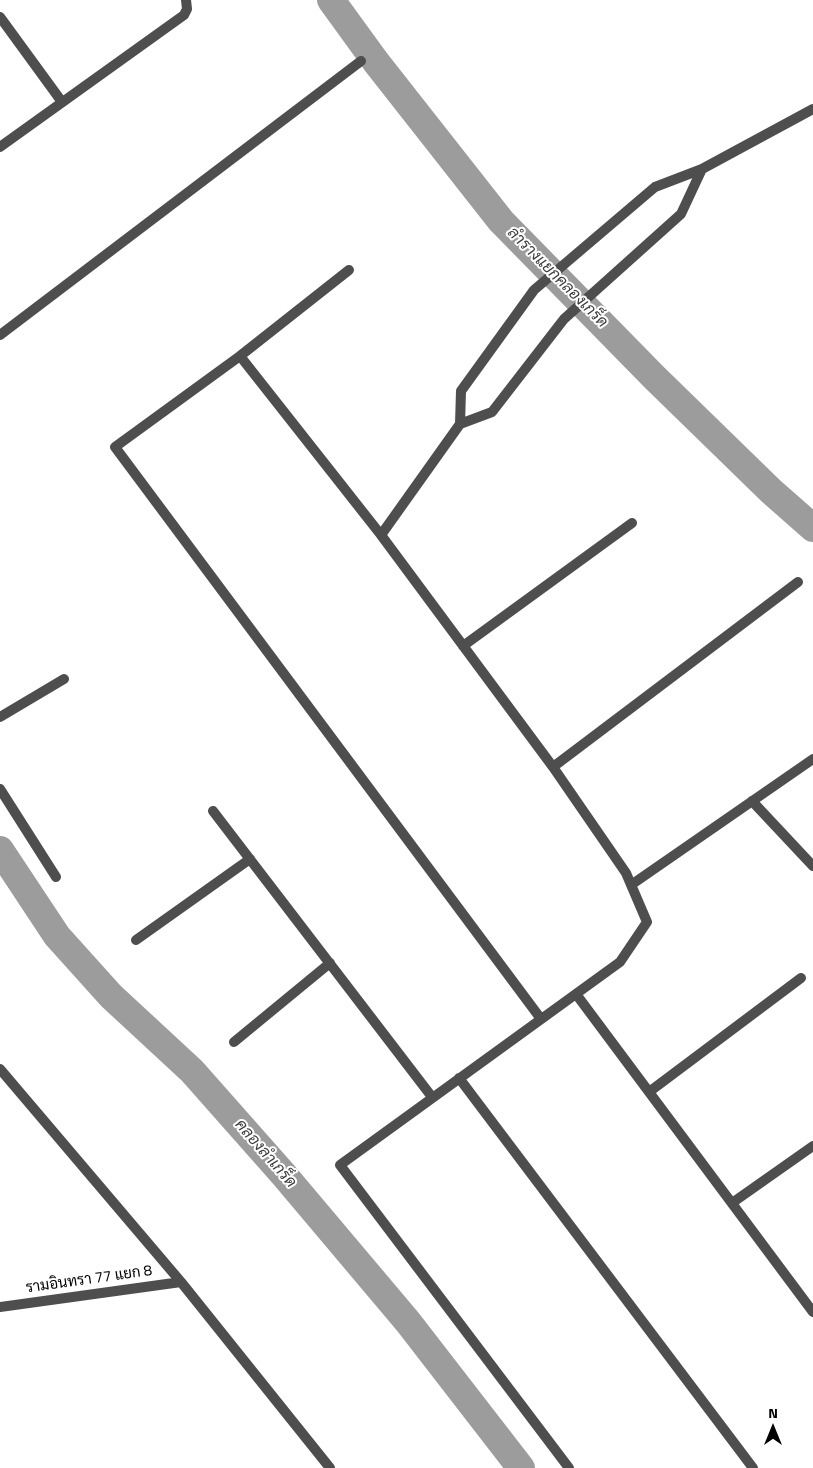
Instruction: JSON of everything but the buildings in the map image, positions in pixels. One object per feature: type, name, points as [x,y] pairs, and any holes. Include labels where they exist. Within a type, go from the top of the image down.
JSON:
[{"type":"street","points":[[0,147],[184,15],[187,9],[186,0]]},
{"type":"street","points":[[0,17],[62,102]]},
{"type":"street","points":[[0,335],[361,61]]},
{"type":"street","points":[[381,535],[460,424],[461,391],[534,290],[655,187],[702,169],[813,108]]},
{"type":"street","points":[[460,424],[492,412],[564,319],[681,214],[702,169]]},
{"type":"street","points":[[348,270],[240,356],[115,447],[541,1019]]},
{"type":"street","points":[[240,356],[381,535],[554,767],[626,873],[647,922],[620,962],[340,1165],[569,1468]]},
{"type":"street","points":[[463,646],[632,523]]},
{"type":"street","points":[[554,767],[798,582]]},
{"type":"street","points":[[0,717],[64,679]]},
{"type":"street","points":[[631,885],[813,759]]},
{"type":"street","points":[[0,789],[56,878]]},
{"type":"street","points":[[752,802],[813,866]]},
{"type":"street","points":[[213,811],[432,1097]]},
{"type":"street","points":[[136,940],[250,859]]},
{"type":"street","points":[[234,1042],[330,963]]},
{"type":"street","points":[[649,1092],[801,978]]},
{"type":"street","points":[[576,994],[813,1312]]},
{"type":"street","points":[[0,1069],[181,1282],[330,1468]]},
{"type":"street","points":[[459,1078],[753,1468]]},
{"type":"street","points":[[732,1202],[813,1146]]},
{"type":"street","name":"รามอินทรา 77 แยก 8","points":[[0,1307],[181,1282]]},
{"type":"waterway","name":"ลำรางแยกคลองเกร็ด","points":[[331,0],[376,62],[501,221],[654,377],[771,491],[813,528]]},
{"type":"waterway","name":"คลองลำเกร็ด","points":[[0,850],[57,936],[111,996],[192,1071],[284,1175],[408,1322],[521,1468]]}]
